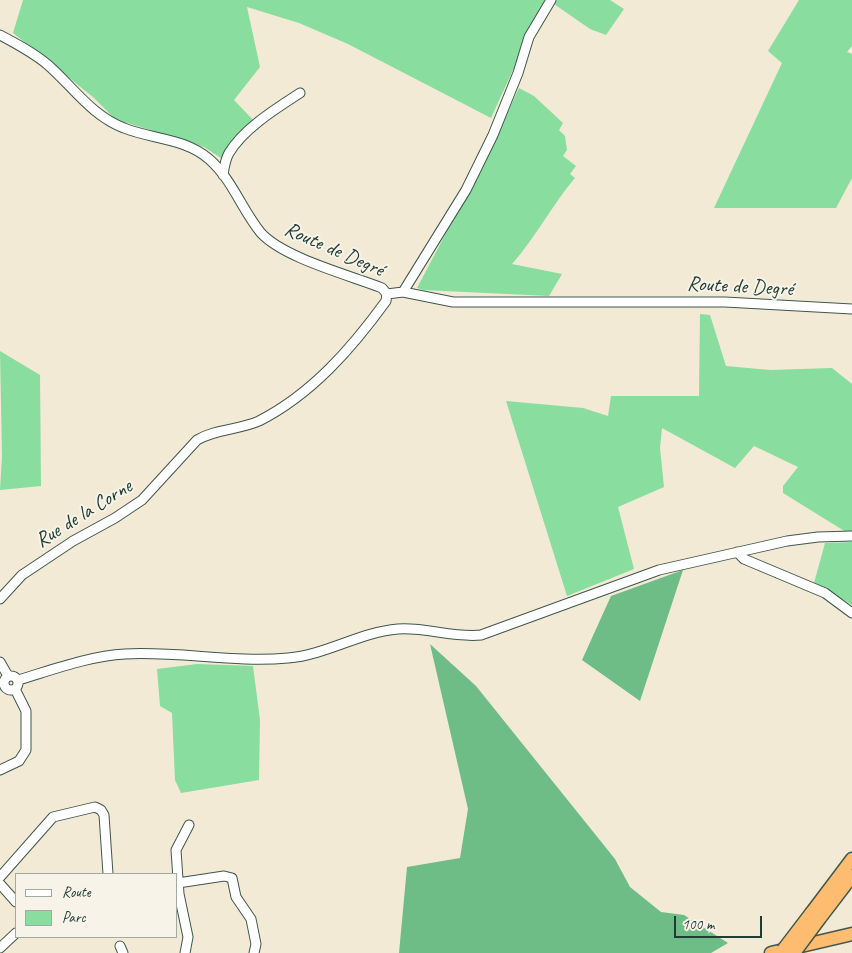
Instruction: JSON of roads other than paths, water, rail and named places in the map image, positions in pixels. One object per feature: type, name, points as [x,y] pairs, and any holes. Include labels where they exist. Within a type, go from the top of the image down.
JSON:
[{"type":"highway","points":[[794,953],[852,859]]},
{"type":"highway","points":[[781,953],[852,876]]},
{"type":"highway","points":[[771,953],[852,934]]},
{"type":"street","points":[[403,292],[466,190],[493,135],[518,74],[529,37],[552,0]]},
{"type":"street","name":"Route de Degré","points":[[0,35],[48,65],[94,110],[108,120],[124,128],[193,148],[209,159],[223,176],[253,222],[269,240],[292,254],[382,288],[387,294],[403,292],[453,302],[725,302],[852,309]]},
{"type":"street","points":[[223,176],[226,160],[234,146],[266,115],[300,93]]},
{"type":"street","name":"Rue de la Corne","points":[[0,599],[22,575],[73,541],[115,518],[142,500],[197,440],[206,435],[239,428],[259,420],[307,388],[341,359],[386,301],[387,294]]},
{"type":"street","points":[[8,676],[4,682],[3,689],[10,690],[17,685],[90,660],[119,655],[162,654],[278,659],[305,655],[382,631],[410,629],[457,636],[481,635],[659,570],[806,538],[852,536]]},
{"type":"street","points":[[737,552],[751,562],[825,593],[852,614]]},
{"type":"street","points":[[0,662],[8,676]]},
{"type":"street","points":[[0,770],[19,760],[26,750],[26,711],[14,676],[8,676]]},
{"type":"street","points":[[0,877],[53,817],[95,807],[101,810],[104,815],[108,873]]},
{"type":"street","points":[[177,873],[176,850],[188,825]]},
{"type":"street","points":[[185,953],[188,937],[178,883],[224,876],[232,878],[236,897],[252,919],[256,944],[254,953]]},
{"type":"street","points":[[0,884],[15,901]]},
{"type":"street","points":[[0,948],[15,934]]}]
